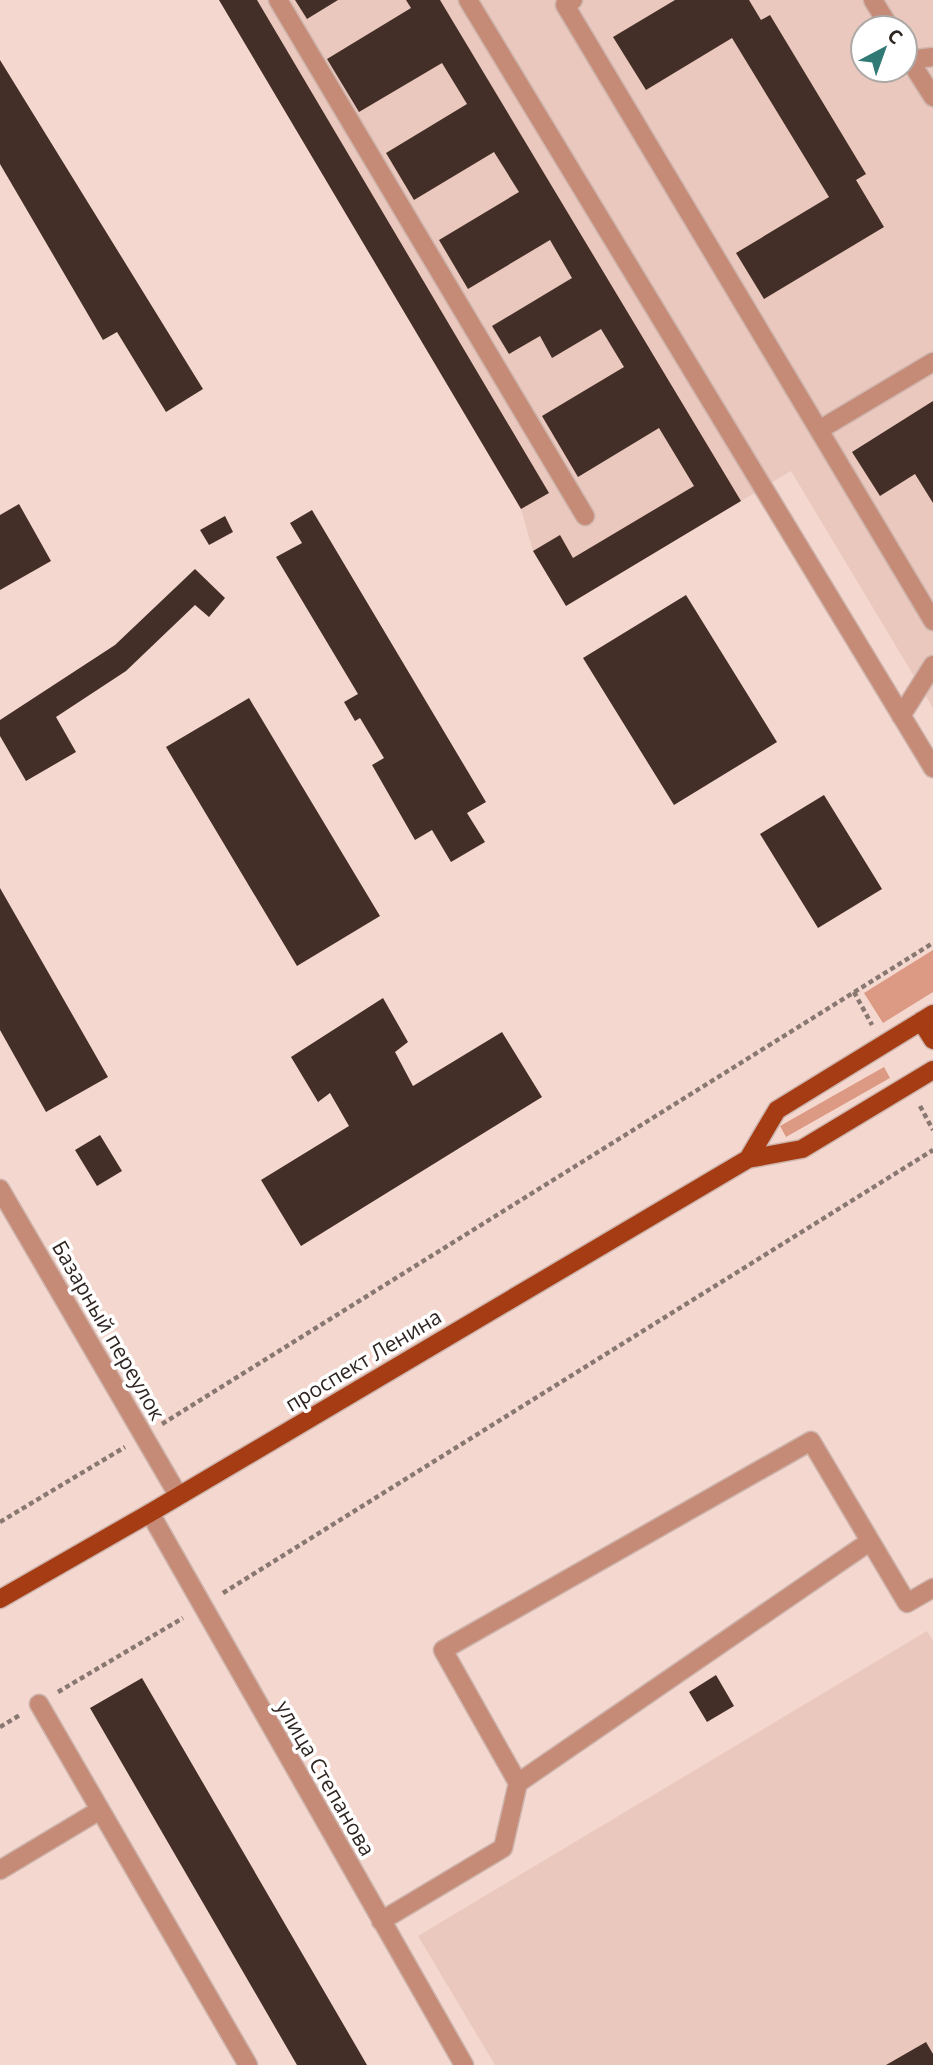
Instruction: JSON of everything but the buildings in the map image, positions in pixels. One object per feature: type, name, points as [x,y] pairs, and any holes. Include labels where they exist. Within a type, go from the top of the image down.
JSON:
[{"type":"main road","points":[[927,1018],[933,1040]]},
{"type":"main road","name":"проспект Ленина","points":[[748,1158],[778,1110],[927,1018]]},
{"type":"main road","name":"проспект Ленина","points":[[0,1599],[748,1158],[802,1149],[933,1070]]},
{"type":"street","points":[[278,0],[585,516]]},
{"type":"street","points":[[468,0],[933,768]]},
{"type":"street","points":[[573,0],[565,5],[933,621]]},
{"type":"street","points":[[919,75],[933,97]]},
{"type":"street","points":[[819,430],[933,362]]},
{"type":"street","points":[[901,716],[933,665]]},
{"type":"street","name":"Базарный переулок","points":[[0,1189],[178,1495]]},
{"type":"street","points":[[381,1921],[503,1848],[518,1783],[443,1650],[811,1441],[907,1603],[933,1588]]},
{"type":"street","name":"улица Степанова","points":[[150,1513],[464,2065]]},
{"type":"street","points":[[518,1783],[869,1542]]},
{"type":"street","points":[[39,1704],[247,2065]]},
{"type":"street","points":[[0,1870],[100,1810]]},
{"type":"path","points":[[0,1522],[933,943]]},
{"type":"path","points":[[853,992],[873,1027]]},
{"type":"path","points":[[920,1106],[933,1130]]},
{"type":"path","points":[[0,1727],[202,1607],[933,1150]]},
{"type":"shaded area","points":[[219,0],[933,0],[933,708],[791,471],[566,606],[533,551],[521,509]]},
{"type":"shaded area","points":[[933,950],[933,992],[883,1023],[864,993]]},
{"type":"shaded area","points":[[884,1067],[890,1078],[786,1137],[780,1126]]},
{"type":"shaded area","points":[[927,1631],[933,1641],[933,2065],[495,2065],[418,1936]]}]
